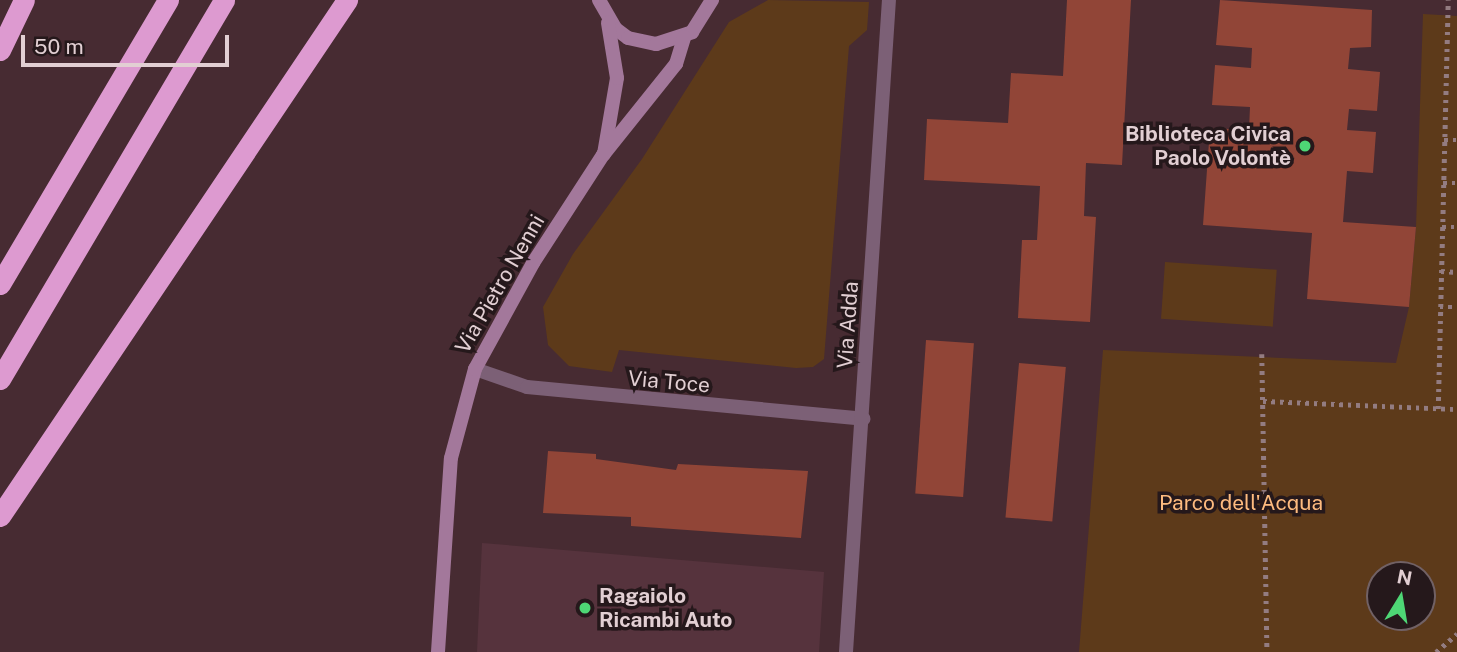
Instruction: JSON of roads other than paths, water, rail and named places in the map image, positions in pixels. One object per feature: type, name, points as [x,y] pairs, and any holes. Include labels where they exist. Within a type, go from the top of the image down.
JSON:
[{"type":"highway","points":[[0,284],[168,0]]},
{"type":"highway","points":[[0,379],[224,0]]},
{"type":"highway","points":[[0,516],[347,0]]},
{"type":"highway","points":[[0,50],[22,1]]},
{"type":"street","points":[[600,6],[616,29],[641,43],[656,44],[684,37],[711,5],[723,0]]},
{"type":"street","name":"Via Adda","points":[[846,652],[889,0]]},
{"type":"street","name":"Via Pietro Nenni","points":[[600,6],[615,46],[617,78],[603,155]]},
{"type":"street","name":"Via Pietro Nenni","points":[[438,652],[451,458],[475,369],[527,273],[603,155],[676,64],[684,37]]},
{"type":"street","name":"Via Toce","points":[[475,369],[553,390],[863,419]]},
{"type":"place","name":"Biblioteca Civica Paolo Volontè","points":[[1305,146]]},
{"type":"place","name":"Ragaiolo Ricambi Auto","points":[[585,608]]},
{"type":"park label","name":"Parco dell'Acqua","points":[[1241,503]]}]
